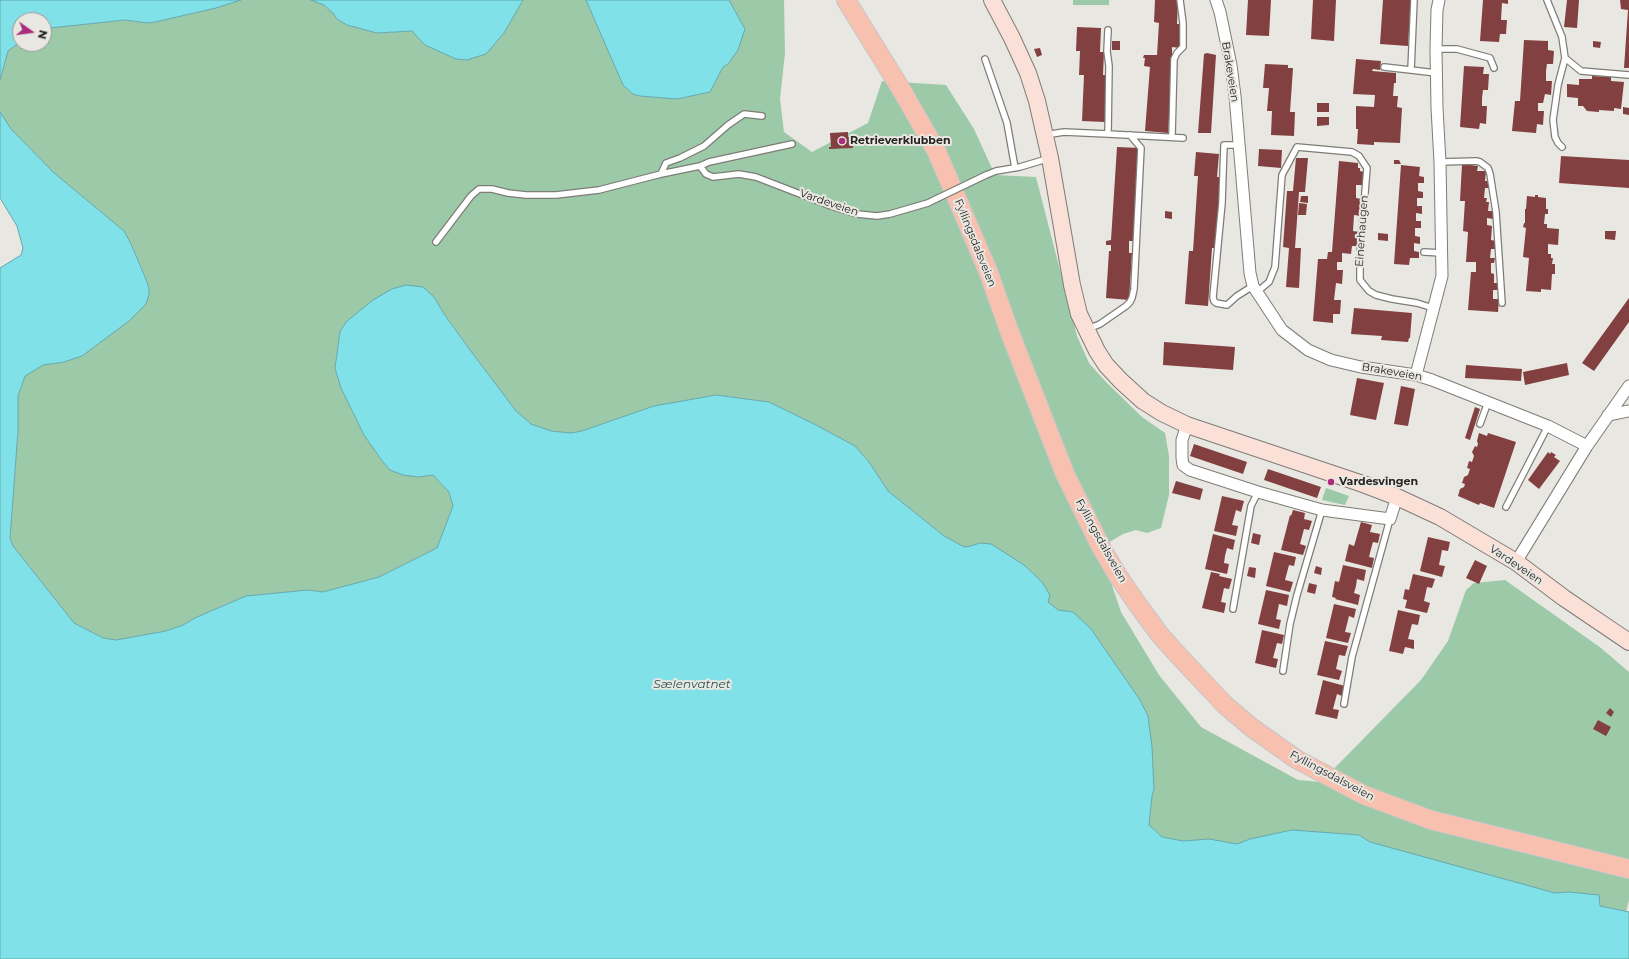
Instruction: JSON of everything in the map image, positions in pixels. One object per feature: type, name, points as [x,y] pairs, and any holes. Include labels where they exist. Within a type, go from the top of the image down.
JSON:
[{"type":"main road","name":"Fyllingsdalsveien","points":[[846,0],[902,89],[936,150],[988,271],[1065,474],[1098,540],[1126,588],[1160,635],[1178,655],[1225,706],[1251,727],[1296,759],[1364,795],[1431,820],[1629,869]]},
{"type":"main road","name":"Vardeveien","points":[[992,0],[1028,73],[1037,101],[1050,158],[1072,285],[1079,314],[1096,351],[1106,365],[1121,381],[1143,400],[1162,413],[1187,425],[1363,484],[1398,497],[1440,517],[1516,562],[1564,598],[1629,642]]},
{"type":"street","name":"Brakeveien","points":[[1216,0],[1231,65],[1240,145],[1250,273],[1255,289],[1282,330],[1308,350],[1331,360],[1361,367],[1416,375],[1432,380],[1548,426],[1587,446]]},
{"type":"street","points":[[1416,375],[1442,276],[1440,162],[1436,73],[1437,10],[1439,0]]},
{"type":"street","points":[[1516,562],[1587,446],[1629,386]]},
{"type":"street","points":[[1608,415],[1629,411]]},
{"type":"street","points":[[1187,425],[1182,440],[1182,458],[1183,465],[1190,470],[1258,492],[1322,510],[1390,519],[1398,497]]},
{"type":"lane","points":[[1172,136],[1174,59],[1177,52],[1183,47],[1183,23],[1180,0]]},
{"type":"lane","points":[[1411,70],[1414,0]]},
{"type":"lane","points":[[1547,0],[1562,37],[1565,58],[1558,85],[1553,120],[1556,137],[1558,143],[1562,147]]},
{"type":"lane","points":[[1108,30],[1108,134]]},
{"type":"lane","points":[[1436,49],[1457,49],[1490,58],[1494,68]]},
{"type":"lane","points":[[1565,58],[1581,71],[1629,75]]},
{"type":"lane","points":[[985,59],[1007,123],[1015,168]]},
{"type":"lane","points":[[1384,67],[1436,73]]},
{"type":"lane","points":[[661,174],[666,163],[704,146],[728,125],[744,114],[762,116]]},
{"type":"lane","points":[[1045,135],[1064,132],[1172,136],[1183,138]]},
{"type":"lane","points":[[1086,330],[1100,324],[1126,306],[1132,298],[1134,289],[1141,148],[1130,135]]},
{"type":"lane","points":[[436,242],[471,196],[479,189],[492,189],[526,195],[556,195],[600,190],[661,174],[700,166],[709,162],[792,144]]},
{"type":"lane","points":[[1240,145],[1224,145],[1222,204],[1213,297],[1216,303],[1227,305],[1237,296],[1255,289]]},
{"type":"lane","name":"Einerhaugen","points":[[1255,289],[1270,282],[1275,267],[1282,175],[1296,147],[1356,153],[1367,168],[1360,254],[1360,280],[1369,291],[1376,295],[1417,303],[1433,308]]},
{"type":"lane","name":"Vardeveien","points":[[700,166],[706,174],[713,177],[740,174],[756,177],[831,206],[857,214],[877,216],[890,214],[928,203],[996,171],[1015,168],[1050,158]]},
{"type":"lane","points":[[1440,162],[1476,161],[1488,168],[1496,212],[1502,303]]},
{"type":"lane","points":[[1424,252],[1442,252]]},
{"type":"lane","points":[[1480,424],[1488,402]]},
{"type":"lane","points":[[1506,507],[1548,426]]},
{"type":"lane","points":[[1233,609],[1251,506],[1258,492]]},
{"type":"lane","points":[[1283,670],[1290,624],[1297,595],[1322,510]]},
{"type":"lane","points":[[1344,704],[1352,657],[1390,519]]},
{"type":"green space","points":[[241,0],[311,0],[324,5],[334,13],[337,19],[377,33],[412,31],[425,45],[504,33],[523,0],[586,0],[623,85],[633,94],[640,96],[677,99],[710,92],[723,67],[728,64],[745,29],[729,0],[784,0],[785,53],[780,99],[784,132],[812,152],[868,123],[882,81],[946,85],[974,129],[995,175],[1036,177],[1077,336],[1089,363],[1142,417],[1165,433],[1169,456],[1169,495],[1161,528],[1147,533],[1136,530],[1123,534],[1108,543],[1103,559],[1121,612],[1159,675],[1201,727],[1298,780],[1321,782],[1421,680],[1448,641],[1466,590],[1474,583],[1505,580],[1601,648],[1629,672],[1629,900],[1626,912],[1600,906],[1569,892],[1555,893],[1406,853],[1370,842],[1359,835],[1292,830],[1250,839],[1237,844],[1209,839],[1183,841],[1162,837],[1149,825],[1154,789],[1140,700],[1091,629],[1073,612],[1058,610],[1047,602],[1049,595],[1042,582],[1024,565],[980,543],[964,547],[944,536],[888,491],[869,462],[855,446],[769,402],[716,395],[654,406],[582,431],[571,433],[551,431],[531,424],[516,411],[444,314],[434,297],[373,300],[346,322],[340,332],[335,368],[341,388],[364,435],[390,470],[418,477],[433,475],[449,492],[453,506],[437,548],[379,577],[323,592],[308,590],[246,596],[197,617],[183,625],[166,631],[116,640],[103,638],[74,623],[13,546],[10,538],[18,431],[18,396],[25,376],[43,365],[64,362],[149,288],[124,231],[53,172],[11,129],[0,112],[0,80],[8,51],[12,47],[12,52],[52,52],[52,28],[125,20],[147,23],[216,8]]},
{"type":"green space","points":[[1073,0],[1109,0],[1109,5],[1073,5]]},
{"type":"green space","points":[[1326,488],[1349,496],[1345,505],[1322,500]]},
{"type":"water","points":[[0,0],[241,0],[216,8],[147,23],[125,20],[52,28],[52,12],[12,12],[12,48],[8,51],[0,80]]},
{"type":"water","points":[[311,0],[523,0],[504,33],[486,54],[467,60],[456,59],[425,45],[412,31],[377,33],[347,25],[337,19],[324,5]]},
{"type":"water","points":[[586,0],[729,0],[745,29],[738,50],[728,64],[723,67],[710,92],[677,99],[640,96],[633,94],[623,85]]},
{"type":"water","name":"Sælenvatnet","points":[[0,112],[11,129],[53,172],[124,231],[149,288],[149,295],[146,304],[129,321],[82,356],[64,362],[43,365],[25,376],[18,396],[18,431],[10,538],[13,546],[74,623],[103,638],[116,640],[166,631],[183,625],[197,617],[246,596],[308,590],[323,592],[379,577],[437,548],[453,506],[449,492],[433,475],[418,477],[403,475],[390,470],[364,435],[341,388],[335,368],[340,332],[346,322],[373,300],[392,289],[406,285],[423,287],[434,297],[444,314],[516,411],[531,424],[551,431],[571,433],[582,431],[654,406],[716,395],[769,402],[855,446],[869,462],[888,491],[944,536],[964,547],[980,543],[991,544],[1024,565],[1042,582],[1050,595],[1048,602],[1058,610],[1073,612],[1091,629],[1140,700],[1148,716],[1152,747],[1154,789],[1149,825],[1162,837],[1183,841],[1209,839],[1237,844],[1250,839],[1292,830],[1359,835],[1370,842],[1555,893],[1569,892],[1599,895],[1600,906],[1629,912],[1629,959],[0,959],[0,268],[21,255],[23,248],[17,226],[0,198]]},
{"type":"building","points":[[1155,0],[1178,0],[1177,24],[1182,24],[1180,48],[1172,47],[1173,56],[1168,133],[1145,131],[1150,67],[1144,66],[1145,58],[1143,58],[1144,55],[1157,55],[1159,23],[1154,22]]},
{"type":"building","points":[[1248,0],[1271,0],[1269,36],[1246,35]]},
{"type":"building","points":[[1313,0],[1336,0],[1334,41],[1311,39]]},
{"type":"building","points":[[1383,0],[1411,0],[1408,46],[1380,44]]},
{"type":"building","points":[[1483,0],[1508,0],[1508,4],[1502,3],[1501,20],[1507,20],[1506,34],[1500,34],[1499,42],[1480,41]]},
{"type":"building","points":[[1567,0],[1579,0],[1577,28],[1564,27]]},
{"type":"building","points":[[1620,0],[1629,0],[1629,68],[1624,68],[1628,10],[1621,9]]},
{"type":"building","points":[[1077,27],[1101,28],[1100,52],[1104,52],[1103,75],[1107,75],[1105,122],[1082,121],[1084,75],[1079,75],[1080,51],[1076,51]]},
{"type":"building","points":[[1524,40],[1548,41],[1548,50],[1554,51],[1553,64],[1547,64],[1546,71],[1546,81],[1552,81],[1551,95],[1545,94],[1543,103],[1538,103],[1538,111],[1544,111],[1543,125],[1537,124],[1536,133],[1512,131],[1515,101],[1520,101]]},
{"type":"building","points":[[1112,41],[1120,41],[1120,50],[1112,50]]},
{"type":"building","points":[[1593,41],[1601,42],[1600,48],[1593,47]]},
{"type":"building","points":[[1040,48],[1042,55],[1037,57],[1034,49]]},
{"type":"building","points":[[1207,53],[1216,55],[1211,133],[1198,133],[1204,54]]},
{"type":"building","points":[[1356,59],[1381,61],[1380,70],[1373,69],[1372,71],[1396,73],[1396,83],[1394,83],[1393,96],[1398,96],[1397,107],[1402,108],[1400,143],[1374,142],[1374,145],[1357,144],[1358,129],[1356,129],[1356,106],[1374,107],[1375,95],[1353,94]]},
{"type":"building","points":[[1265,64],[1288,65],[1288,68],[1293,68],[1290,112],[1295,112],[1294,136],[1271,135],[1272,111],[1267,111],[1269,88],[1263,88]]},
{"type":"building","points":[[1464,66],[1484,67],[1483,74],[1489,74],[1488,90],[1483,90],[1482,98],[1482,106],[1487,106],[1486,124],[1480,123],[1479,129],[1460,127]]},
{"type":"building","points":[[1592,76],[1611,77],[1611,81],[1624,82],[1621,109],[1614,108],[1614,111],[1599,110],[1599,112],[1587,111],[1583,106],[1578,106],[1578,98],[1567,97],[1567,84],[1579,85],[1579,79],[1592,79]]},
{"type":"building","points":[[1317,103],[1329,103],[1329,112],[1317,112]]},
{"type":"building","points":[[1623,107],[1629,108],[1629,115],[1623,114]]},
{"type":"building","points":[[1317,117],[1329,117],[1329,125],[1317,126]]},
{"type":"building","name":"Retrieverklubben","points":[[848,132],[848,137],[855,137],[856,141],[853,141],[853,148],[829,149],[829,147],[831,147],[830,133]]},
{"type":"building","points":[[1117,147],[1140,148],[1134,241],[1129,241],[1129,253],[1132,253],[1129,300],[1106,298],[1109,251],[1111,251],[1111,245],[1106,245],[1106,241],[1111,240]]},
{"type":"building","points":[[1259,149],[1282,150],[1281,168],[1258,166]]},
{"type":"building","points":[[1196,152],[1219,154],[1217,177],[1221,177],[1215,248],[1212,248],[1208,306],[1185,304],[1189,251],[1193,251],[1198,176],[1194,176]]},
{"type":"building","points":[[1561,156],[1629,160],[1629,188],[1559,183]]},
{"type":"building","points":[[1296,158],[1308,158],[1305,192],[1299,192],[1295,248],[1301,248],[1299,288],[1286,287],[1289,248],[1283,247],[1287,191],[1293,191]]},
{"type":"building","points":[[1394,160],[1399,160],[1401,164],[1394,164]]},
{"type":"building","points":[[1339,161],[1358,163],[1358,168],[1360,168],[1360,171],[1364,172],[1363,185],[1356,185],[1356,198],[1362,199],[1361,216],[1354,215],[1353,231],[1359,232],[1358,246],[1352,246],[1351,254],[1342,253],[1342,262],[1337,262],[1337,270],[1343,270],[1342,284],[1336,283],[1334,300],[1341,300],[1340,314],[1333,314],[1333,323],[1313,321],[1318,259],[1327,259],[1328,252],[1332,252]]},
{"type":"building","points":[[1462,164],[1478,166],[1477,171],[1486,171],[1485,181],[1490,181],[1489,188],[1485,188],[1484,198],[1487,198],[1486,202],[1489,202],[1488,211],[1494,211],[1493,219],[1487,218],[1487,225],[1492,226],[1491,240],[1496,241],[1496,249],[1491,249],[1490,258],[1495,258],[1494,263],[1491,263],[1491,273],[1494,274],[1494,283],[1499,283],[1499,290],[1493,290],[1493,299],[1499,299],[1498,312],[1468,310],[1471,272],[1476,272],[1476,262],[1466,262],[1468,232],[1463,231],[1465,201],[1460,201]]},
{"type":"building","points":[[1401,165],[1420,167],[1419,176],[1424,177],[1424,183],[1418,183],[1418,191],[1423,192],[1423,198],[1417,198],[1417,206],[1422,206],[1422,214],[1416,213],[1416,221],[1421,221],[1421,228],[1415,228],[1415,236],[1420,237],[1420,244],[1414,243],[1414,251],[1419,252],[1419,258],[1410,258],[1409,265],[1394,264]]},
{"type":"building","points":[[1535,195],[1546,198],[1546,209],[1548,209],[1548,214],[1545,214],[1544,224],[1547,224],[1547,228],[1559,229],[1558,245],[1548,244],[1548,254],[1551,254],[1551,258],[1553,258],[1552,264],[1555,264],[1555,274],[1552,274],[1551,290],[1541,289],[1541,292],[1526,291],[1529,258],[1523,257],[1526,228],[1523,227],[1525,223],[1527,196],[1535,197]]},
{"type":"building","points":[[1301,196],[1308,196],[1308,203],[1300,202]]},
{"type":"building","points":[[1299,203],[1307,204],[1306,215],[1298,215]]},
{"type":"building","points":[[1165,211],[1172,212],[1172,219],[1165,218]]},
{"type":"building","points":[[1605,231],[1616,231],[1615,240],[1605,239]]},
{"type":"building","points":[[1378,233],[1388,234],[1388,241],[1378,240]]},
{"type":"building","points":[[1629,298],[1629,322],[1594,371],[1582,363]]},
{"type":"building","points":[[1354,308],[1412,313],[1410,338],[1408,342],[1381,340],[1382,336],[1351,334]]},
{"type":"building","points":[[1164,342],[1235,347],[1233,370],[1163,365]]},
{"type":"building","points":[[1567,363],[1569,375],[1525,385],[1523,372]]},
{"type":"building","points":[[1466,365],[1522,369],[1521,381],[1465,378]]},
{"type":"building","points":[[1357,378],[1384,383],[1376,420],[1350,415]]},
{"type":"building","points":[[1401,386],[1415,389],[1408,426],[1394,424]]},
{"type":"building","points":[[1475,407],[1480,409],[1470,440],[1465,438]]},
{"type":"building","points":[[1479,433],[1487,436],[1488,433],[1516,442],[1494,508],[1480,503],[1479,505],[1458,496],[1460,489],[1464,487],[1465,484],[1462,483],[1464,477],[1468,475],[1470,469],[1467,468],[1469,461],[1472,462],[1474,456],[1472,452],[1475,446],[1477,447]]},
{"type":"building","points":[[1194,444],[1247,462],[1243,474],[1190,456]]},
{"type":"building","points":[[1548,452],[1556,455],[1554,457],[1560,461],[1539,489],[1528,480]]},
{"type":"building","points":[[1268,469],[1321,487],[1317,498],[1264,480]]},
{"type":"building","points":[[1176,481],[1203,489],[1200,500],[1172,493]]},
{"type":"building","points":[[1222,496],[1244,501],[1241,512],[1236,510],[1232,525],[1238,526],[1236,536],[1214,531]]},
{"type":"building","points":[[1293,510],[1305,513],[1304,519],[1312,521],[1309,530],[1304,529],[1300,544],[1306,546],[1303,555],[1281,550],[1290,515],[1291,516]]},
{"type":"building","points":[[1361,522],[1372,525],[1370,532],[1380,534],[1378,543],[1373,542],[1369,557],[1374,558],[1372,568],[1345,561],[1349,544],[1354,546]]},
{"type":"building","points":[[1253,533],[1261,535],[1259,545],[1251,543]]},
{"type":"building","points":[[1213,534],[1235,540],[1233,550],[1227,548],[1225,556],[1224,563],[1229,564],[1227,574],[1205,569]]},
{"type":"building","points":[[1428,537],[1450,542],[1448,551],[1442,550],[1439,565],[1445,566],[1442,577],[1420,571]]},
{"type":"building","points":[[1274,552],[1296,557],[1294,566],[1289,565],[1285,580],[1293,582],[1290,592],[1266,586]]},
{"type":"building","points":[[1475,560],[1487,566],[1479,584],[1466,578]]},
{"type":"building","points":[[1343,565],[1366,570],[1364,581],[1357,579],[1354,593],[1360,595],[1358,605],[1332,597],[1335,581],[1339,582]]},
{"type":"building","points":[[1316,566],[1322,568],[1321,575],[1314,573]]},
{"type":"building","points":[[1249,567],[1256,568],[1255,578],[1247,576]]},
{"type":"building","points":[[1211,572],[1220,574],[1219,576],[1232,579],[1229,589],[1224,588],[1221,602],[1226,603],[1224,613],[1202,608]]},
{"type":"building","points":[[1413,574],[1435,579],[1432,588],[1427,587],[1424,601],[1430,603],[1427,613],[1405,608],[1407,600],[1403,599],[1405,589],[1409,590]]},
{"type":"building","points":[[1309,583],[1317,585],[1315,594],[1307,592]]},
{"type":"building","points":[[1266,590],[1289,595],[1287,606],[1279,604],[1276,619],[1281,620],[1279,629],[1258,624]]},
{"type":"building","points":[[1334,604],[1356,609],[1354,618],[1349,616],[1345,632],[1351,633],[1348,643],[1326,638]]},
{"type":"building","points":[[1398,610],[1420,615],[1418,625],[1412,624],[1408,639],[1414,640],[1414,649],[1405,647],[1403,654],[1389,651]]},
{"type":"building","points":[[1262,630],[1284,635],[1282,644],[1277,643],[1273,658],[1278,659],[1276,668],[1255,663]]},
{"type":"building","points":[[1325,641],[1348,646],[1345,656],[1339,655],[1336,669],[1342,671],[1339,680],[1317,675]]},
{"type":"building","points":[[1323,680],[1345,686],[1342,696],[1337,694],[1333,709],[1339,710],[1337,719],[1315,714]]},
{"type":"building","points":[[1610,708],[1614,712],[1611,717],[1606,713]]},
{"type":"building","points":[[1598,720],[1611,727],[1606,736],[1593,729]]},
{"type":"place","name":"Retrieverklubben","points":[[842,141]]},
{"type":"place","name":"Vardesvingen","points":[[1331,482]]}]
